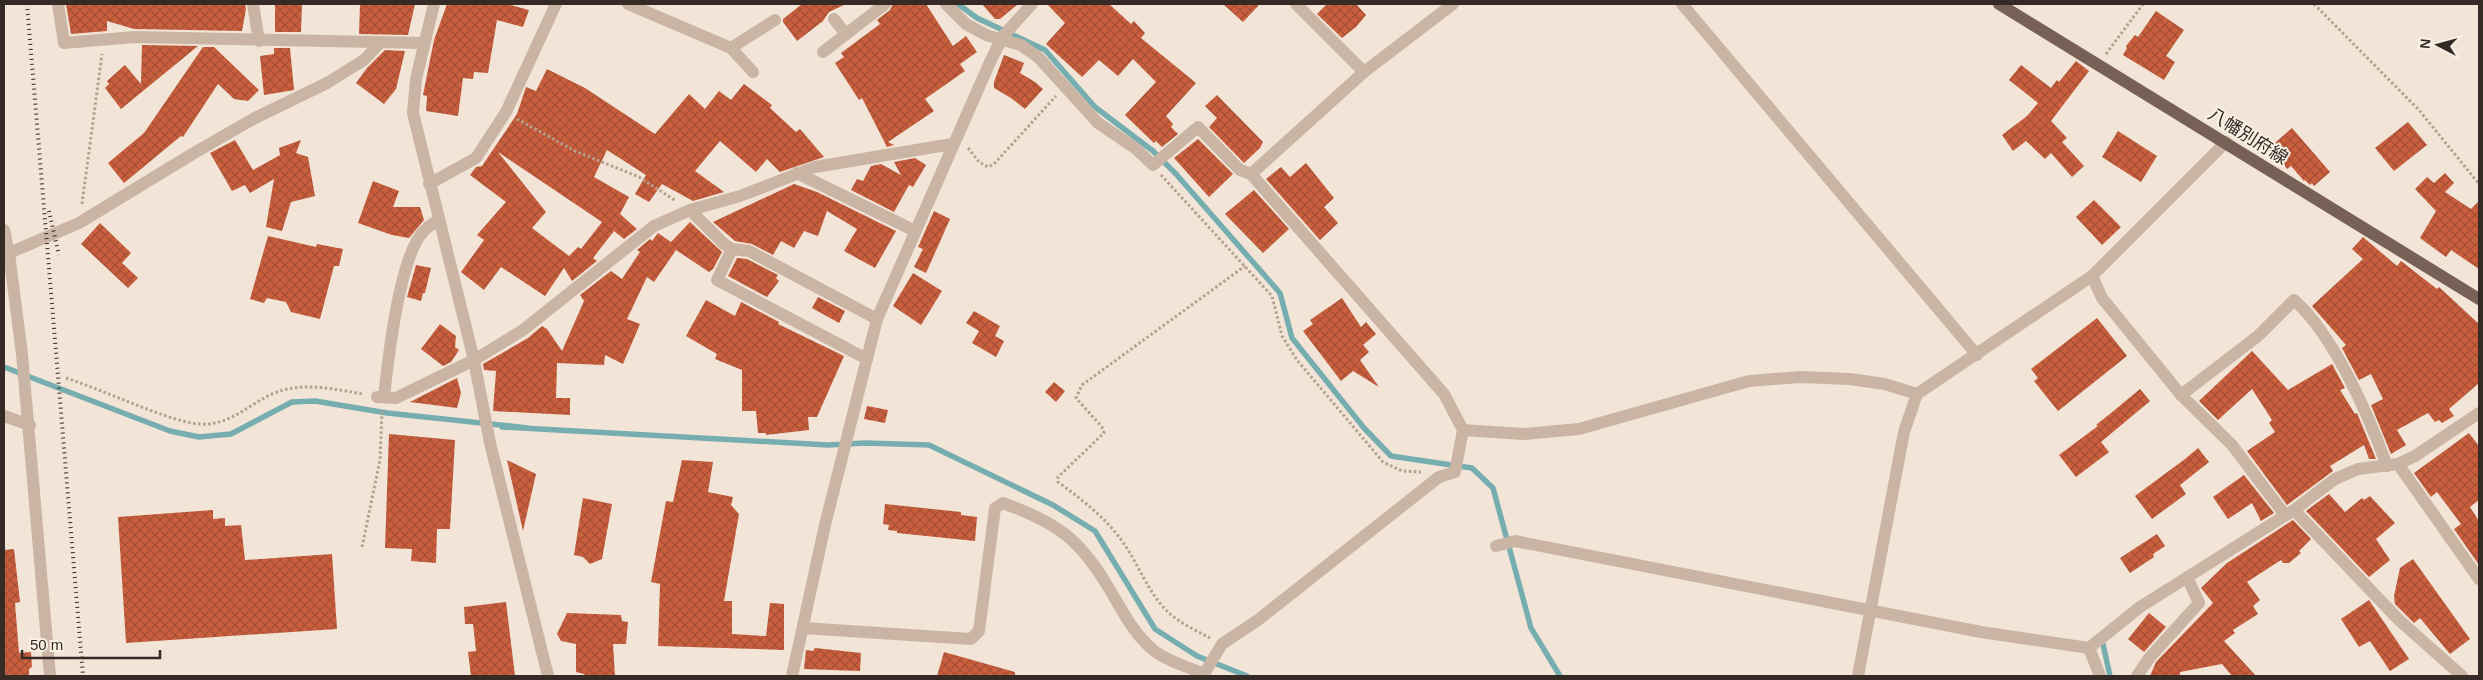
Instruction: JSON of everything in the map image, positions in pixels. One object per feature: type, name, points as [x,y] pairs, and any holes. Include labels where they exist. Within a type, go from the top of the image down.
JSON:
[{"type":"main road","name":"八幡別府線","points":[[1999,4],[2479,298]]},
{"type":"street","points":[[58,4],[64,44],[134,37],[379,44],[424,43]]},
{"type":"street","points":[[253,4],[259,41]]},
{"type":"street","points":[[434,4],[416,79],[413,113],[474,360],[490,443],[548,676]]},
{"type":"street","points":[[429,184],[476,158],[506,112],[556,4]]},
{"type":"street","points":[[628,4],[731,48],[753,72]]},
{"type":"street","points":[[823,52],[844,33],[885,4]]},
{"type":"street","points":[[802,628],[971,639],[979,631],[995,508],[1003,503],[1028,512],[1062,531],[1084,551],[1134,632],[1154,652],[1204,674],[1222,644],[1258,620],[1439,476],[1455,472],[1463,430],[1444,394],[1251,174],[1240,170],[1198,128],[1152,166],[1135,148],[1098,123],[1038,57],[1021,45],[1001,40],[966,24],[946,4]]},
{"type":"street","points":[[792,676],[825,525],[877,319],[1001,40],[1012,24],[1032,4]]},
{"type":"street","points":[[1296,4],[1364,72]]},
{"type":"street","points":[[1251,174],[1364,72],[1453,4]]},
{"type":"street","points":[[1682,4],[1977,354]]},
{"type":"street","points":[[834,19],[844,33]]},
{"type":"street","points":[[731,48],[775,20]]},
{"type":"street","points":[[9,253],[79,223],[255,118],[327,83],[364,60],[379,44]]},
{"type":"street","points":[[438,220],[423,232],[410,254],[392,333],[381,397],[396,398],[474,360],[523,330],[654,226],[690,210],[740,196],[815,167],[883,154],[926,150],[955,140]]},
{"type":"street","points":[[1858,676],[1904,432],[1917,394],[2092,276],[2226,142]]},
{"type":"street","points":[[797,173],[915,231]]},
{"type":"street","points":[[690,210],[732,249],[749,251],[877,319]]},
{"type":"street","points":[[4,230],[9,253],[30,425],[50,676]]},
{"type":"street","points":[[732,249],[717,280],[867,358]]},
{"type":"street","points":[[2092,276],[2102,298],[2181,395],[2232,445],[2290,512],[2399,620],[2462,676]]},
{"type":"street","points":[[2181,395],[2258,336],[2294,300],[2302,307],[2334,353],[2392,465],[2479,579]]},
{"type":"street","points":[[1463,430],[1523,434],[1580,429],[1750,381],[1800,378],[1850,379],[1885,384],[1917,394]]},
{"type":"street","points":[[1496,546],[1515,541],[1981,632],[2090,648],[2140,607],[2290,512],[2346,473],[2392,465],[2415,456],[2479,413]]},
{"type":"street","points":[[4,416],[30,425]]},
{"type":"street","points":[[2137,676],[2150,657],[2199,602],[2188,578]]},
{"type":"street","points":[[2090,648],[2100,676]]},
{"type":"path","points":[[2098,64],[2143,4]]},
{"type":"path","points":[[2314,4],[2418,110],[2479,184]]},
{"type":"path","points":[[79,223],[104,41]]},
{"type":"path","points":[[955,140],[979,162],[988,167],[994,164],[1064,87]]},
{"type":"path","points":[[506,112],[575,151],[639,177],[690,210]]},
{"type":"path","points":[[1152,166],[1272,296],[1282,336],[1297,360],[1383,462],[1402,471],[1425,472],[1439,476]]},
{"type":"path","points":[[1222,644],[1189,627],[1166,610],[1150,589],[1121,541],[1098,514],[1058,482],[1058,477],[1104,433],[1102,427],[1076,398],[1082,385],[1245,266]]},
{"type":"path","points":[[66,378],[164,415],[200,424],[218,423],[233,417],[274,393],[293,388],[328,388],[381,397]]},
{"type":"path","points":[[362,547],[380,460],[381,423]]},
{"type":"building","points":[[66,4],[245,4],[246,9],[242,31],[134,29],[107,21],[107,31],[71,34]]},
{"type":"building","points":[[275,4],[302,4],[301,32],[275,32]]},
{"type":"building","points":[[360,4],[415,4],[408,35],[359,34]]},
{"type":"building","points":[[447,4],[507,4],[529,10],[523,27],[497,20],[488,73],[474,72],[473,79],[463,78],[458,116],[426,111],[427,96],[423,95],[434,40]]},
{"type":"building","points":[[802,4],[846,4],[829,12],[823,21],[797,41],[783,22],[783,19]]},
{"type":"building","points":[[893,4],[926,4],[953,46],[966,36],[977,52],[960,64],[965,71],[925,99],[934,111],[888,142],[894,145],[887,147],[862,98],[859,100],[835,63],[844,57],[841,53],[880,24],[877,20],[890,10]]},
{"type":"building","points":[[982,4],[1018,4],[1000,19],[995,19]]},
{"type":"building","points":[[1047,4],[1109,4],[1131,24],[1134,21],[1145,33],[1141,38],[1196,83],[1166,116],[1173,124],[1171,127],[1178,134],[1162,147],[1156,141],[1154,143],[1125,115],[1156,82],[1133,59],[1118,76],[1099,60],[1082,77],[1046,44],[1065,23]]},
{"type":"building","points":[[1223,4],[1260,4],[1243,22]]},
{"type":"building","points":[[1327,4],[1356,4],[1366,15],[1356,27],[1342,38],[1317,14]]},
{"type":"building","points":[[2156,11],[2184,30],[2166,56],[2175,62],[2164,80],[2123,55],[2127,48],[2126,46],[2135,35],[2138,37]]},
{"type":"building","points":[[142,45],[198,46],[121,109],[105,88],[109,84],[107,81],[125,65],[141,84]]},
{"type":"building","points":[[203,47],[214,47],[259,90],[248,101],[234,99],[218,84],[183,137],[181,136],[124,183],[108,163],[144,133]]},
{"type":"building","points":[[274,48],[290,48],[294,90],[264,95],[260,56],[274,54]]},
{"type":"building","points":[[385,50],[405,51],[396,89],[384,104],[356,83],[367,68]]},
{"type":"building","points":[[1004,55],[1024,63],[1020,73],[1043,89],[1025,109],[994,88],[994,82]]},
{"type":"building","points":[[2076,61],[2089,71],[2051,121],[2067,138],[2062,142],[2084,166],[2072,177],[2051,153],[2045,159],[2026,141],[2013,151],[2002,135],[2027,116],[2038,103],[2009,80],[2021,65],[2051,88],[2057,80],[2059,82]]},
{"type":"building","points":[[547,69],[585,88],[655,134],[689,94],[705,109],[719,91],[731,100],[744,84],[772,105],[770,108],[796,132],[800,129],[824,157],[780,172],[767,159],[756,172],[720,141],[695,171],[724,192],[693,201],[662,184],[649,202],[635,194],[646,175],[607,150],[594,177],[629,197],[620,214],[637,229],[624,239],[614,231],[593,258],[597,261],[572,281],[564,268],[545,296],[501,267],[484,290],[461,272],[484,240],[477,235],[506,202],[470,175],[476,167],[482,166],[517,114],[526,87],[536,91]],"holes":[[[498,152],[602,222],[581,249],[578,247],[569,256],[532,228],[546,212]]]},
{"type":"building","points":[[1217,95],[1263,142],[1260,148],[1244,163],[1209,127],[1217,118],[1205,106]]},
{"type":"building","points":[[2408,122],[2427,145],[2394,171],[2375,148]]},
{"type":"building","points":[[2292,128],[2330,172],[2314,186],[2312,183],[2310,185],[2304,181],[2291,166],[2287,169],[2283,163],[2281,165],[2268,149]]},
{"type":"building","points":[[2118,131],[2157,156],[2141,182],[2102,157]]},
{"type":"building","points":[[1198,139],[1233,174],[1209,197],[1174,158]]},
{"type":"building","points":[[235,140],[253,170],[280,155],[279,148],[301,140],[296,153],[308,157],[315,196],[291,202],[282,231],[266,227],[274,179],[250,193],[245,185],[232,191],[210,153]]},
{"type":"building","points":[[915,158],[926,165],[913,187],[909,185],[894,212],[851,190],[857,179],[863,181],[871,166],[881,164],[901,175],[894,162]]},
{"type":"building","points":[[1306,163],[1334,198],[1324,207],[1338,223],[1320,240],[1266,179],[1281,167],[1290,177]]},
{"type":"building","points":[[2445,173],[2454,183],[2445,192],[2471,209],[2479,201],[2479,269],[2451,250],[2446,257],[2420,238],[2436,211],[2415,189],[2427,177],[2434,183]]},
{"type":"building","points":[[373,181],[399,191],[393,207],[420,207],[424,220],[409,238],[392,235],[358,223]]},
{"type":"building","points":[[794,184],[817,192],[896,231],[875,268],[844,251],[857,229],[827,211],[818,236],[804,231],[794,248],[781,241],[773,255],[752,244],[735,241],[713,222]]},
{"type":"building","points":[[1254,190],[1289,229],[1263,253],[1225,214]]},
{"type":"building","points":[[2094,200],[2121,227],[2102,245],[2076,217]]},
{"type":"building","points":[[934,211],[950,219],[926,273],[914,267],[923,249],[918,247]]},
{"type":"building","points":[[690,222],[722,252],[713,269],[709,272],[676,250],[654,282],[647,277],[627,319],[640,324],[623,364],[605,355],[604,365],[557,363],[556,398],[570,398],[570,415],[493,411],[496,371],[484,370],[483,364],[528,338],[542,326],[547,329],[562,351],[584,301],[580,295],[611,271],[622,279],[640,252],[637,250],[650,239],[652,241],[658,233],[671,242]]},
{"type":"building","points":[[100,223],[131,253],[122,263],[138,278],[128,288],[81,244]]},
{"type":"building","points":[[268,236],[316,247],[317,244],[343,249],[339,266],[334,266],[320,319],[291,312],[286,302],[267,298],[264,303],[250,299]]},
{"type":"building","points":[[2363,237],[2397,266],[2401,261],[2437,289],[2439,287],[2479,324],[2479,383],[2449,409],[2454,416],[2442,423],[2439,420],[2435,422],[2428,413],[2397,430],[2406,445],[2391,454],[2371,405],[2383,399],[2371,374],[2359,380],[2342,348],[2346,345],[2312,306],[2363,259],[2352,249]]},
{"type":"building","points":[[737,258],[747,259],[778,275],[776,278],[779,281],[767,297],[728,276]]},
{"type":"building","points":[[416,265],[431,268],[425,293],[423,293],[421,301],[407,297]]},
{"type":"building","points":[[913,273],[942,291],[921,325],[893,306]]},
{"type":"building","points":[[818,297],[845,311],[839,323],[812,308]]},
{"type":"building","points":[[1342,298],[1361,327],[1366,322],[1376,334],[1363,345],[1369,352],[1360,360],[1379,387],[1353,371],[1341,381],[1303,331],[1313,324],[1310,320]]},
{"type":"building","points":[[706,300],[735,316],[741,302],[779,322],[778,324],[844,356],[817,417],[808,417],[809,430],[766,435],[766,433],[758,433],[756,411],[742,411],[742,370],[715,359],[717,354],[686,336]]},
{"type":"building","points":[[974,311],[1000,326],[995,336],[1004,341],[996,357],[972,343],[979,331],[966,323]]},
{"type":"building","points":[[2097,318],[2127,356],[2058,411],[2034,381],[2038,378],[2031,369]]},
{"type":"building","points":[[440,324],[456,336],[455,347],[459,350],[451,362],[443,366],[421,349]]},
{"type":"building","points":[[2252,351],[2288,390],[2332,364],[2345,388],[2340,390],[2355,414],[2357,413],[2376,459],[2369,459],[2364,445],[2330,466],[2333,471],[2287,505],[2247,451],[2275,432],[2269,423],[2272,420],[2252,389],[2218,420],[2199,401]]},
{"type":"building","points":[[457,378],[461,393],[457,408],[410,402]]},
{"type":"building","points":[[1054,382],[1065,391],[1056,402],[1045,392]]},
{"type":"building","points":[[2140,389],[2150,401],[2101,442],[2109,452],[2076,477],[2059,455],[2098,426],[2096,425]]},
{"type":"building","points":[[867,406],[888,410],[885,423],[864,419]]},
{"type":"building","points":[[2469,433],[2479,446],[2479,500],[2470,507],[2479,521],[2479,565],[2454,529],[2461,524],[2437,492],[2431,497],[2414,473]]},
{"type":"building","points":[[389,434],[455,440],[450,529],[437,529],[436,563],[411,561],[412,549],[385,548]]},
{"type":"building","points":[[2198,448],[2209,462],[2180,485],[2186,494],[2152,519],[2135,496]]},
{"type":"building","points":[[507,460],[536,474],[523,531]]},
{"type":"building","points":[[682,460],[713,462],[708,492],[733,497],[731,505],[739,514],[724,601],[732,601],[732,634],[766,636],[770,603],[784,604],[784,650],[658,646],[660,584],[651,582],[666,501],[673,502]]},
{"type":"building","points":[[2244,475],[2274,513],[2261,521],[2252,503],[2228,519],[2213,497]]},
{"type":"building","points":[[2329,494],[2345,512],[2362,498],[2364,500],[2370,496],[2395,523],[2376,539],[2390,560],[2369,577],[2306,511]]},
{"type":"building","points":[[583,498],[612,504],[602,559],[590,564],[583,557],[574,555]]},
{"type":"building","points":[[885,504],[961,512],[961,515],[977,517],[975,541],[897,533],[897,531],[888,530],[889,525],[883,524]]},
{"type":"building","points":[[213,510],[213,519],[225,518],[225,526],[241,525],[245,560],[332,554],[337,629],[126,643],[118,517]]},
{"type":"building","points":[[2293,520],[2311,539],[2299,551],[2301,553],[2289,563],[2283,563],[2281,560],[2247,582],[2260,600],[2253,606],[2258,614],[2233,630],[2235,633],[2224,641],[2256,676],[2232,676],[2222,664],[2180,672],[2180,676],[2150,676],[2156,662],[2213,603],[2201,588],[2227,563]]},
{"type":"building","points":[[2157,534],[2165,546],[2153,554],[2154,557],[2130,573],[2120,558]]},
{"type":"building","points":[[14,549],[20,602],[15,603],[19,653],[31,652],[32,667],[29,669],[29,676],[4,676],[4,550]]},
{"type":"building","points":[[2413,559],[2470,639],[2450,654],[2420,618],[2414,623],[2395,604],[2394,596],[2400,568]]},
{"type":"building","points":[[2369,600],[2409,659],[2390,671],[2370,641],[2359,647],[2341,619]]},
{"type":"building","points":[[506,602],[515,676],[471,676],[468,652],[476,651],[473,624],[465,624],[464,607]]},
{"type":"building","points":[[567,613],[621,615],[622,621],[628,622],[626,644],[613,644],[615,676],[585,676],[576,672],[576,644],[561,641],[557,634]]},
{"type":"building","points":[[2149,613],[2166,627],[2144,652],[2128,639]]},
{"type":"building","points":[[815,648],[861,653],[860,671],[804,669],[806,650],[813,651]]},
{"type":"building","points":[[944,652],[1015,672],[1015,676],[937,676]]},
{"type":"waterway","points":[[958,4],[977,18],[1045,50],[1095,107],[1153,151],[1176,174],[1280,293],[1292,338],[1364,428],[1391,456],[1472,468],[1493,488],[1531,628],[1560,676]]},
{"type":"waterway","points":[[4,367],[170,431],[199,437],[231,434],[292,402],[315,401],[387,413],[528,428],[502,427],[828,445],[865,443],[929,445],[1053,505],[1095,531],[1155,629],[1197,656],[1247,676]]},
{"type":"waterway","points":[[2103,644],[2110,676]]},
{"type":"railway","points":[[27,4],[83,676]]},
{"type":"railway","points":[[49,211],[59,255]]}]
